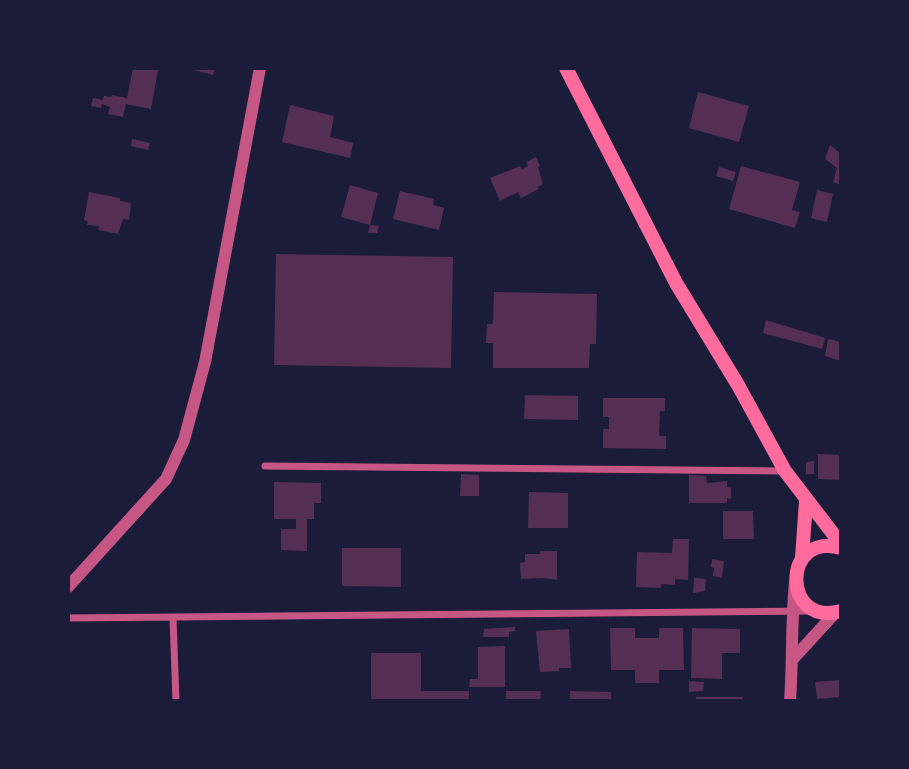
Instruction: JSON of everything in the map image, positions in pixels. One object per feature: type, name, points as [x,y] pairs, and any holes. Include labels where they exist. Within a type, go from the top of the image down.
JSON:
[{"type":"main road","points":[[566,68],[676,283],[738,384],[785,471],[841,546]]},
{"type":"main road","points":[[802,558],[806,501]]},
{"type":"main road","points":[[838,612],[818,611],[803,601],[797,591],[795,579],[802,558],[811,550],[821,546],[841,546]]},
{"type":"street","points":[[68,587],[166,479],[184,440],[205,362],[260,68]]},
{"type":"street","points":[[265,466],[785,471]]},
{"type":"street","points":[[790,701],[795,579]]},
{"type":"street","points":[[68,618],[818,611]]},
{"type":"street","points":[[793,659],[838,612]]},
{"type":"street","points":[[173,618],[176,701]]},
{"type":"building","points":[[133,68],[158,70],[151,109],[126,104],[123,117],[108,114],[110,107],[102,104],[101,108],[91,106],[93,98],[103,100],[104,96],[112,95],[127,98]]},
{"type":"building","points":[[185,68],[215,68],[213,75]]},
{"type":"building","points":[[698,92],[749,106],[739,142],[689,128]]},
{"type":"building","points":[[290,105],[334,116],[330,137],[353,143],[350,158],[282,142]]},
{"type":"building","points":[[132,139],[150,143],[148,150],[131,146]]},
{"type":"building","points":[[830,145],[841,154],[841,185],[833,182],[837,168],[825,159]]},
{"type":"building","points":[[536,157],[543,184],[539,189],[521,198],[518,192],[500,201],[490,178],[520,166],[522,169],[528,166],[526,162]]},
{"type":"building","points":[[741,166],[800,182],[792,210],[800,212],[795,228],[729,209]]},
{"type":"building","points":[[719,167],[736,172],[733,181],[716,176]]},
{"type":"building","points":[[350,185],[378,193],[370,225],[341,217]]},
{"type":"building","points":[[817,190],[833,194],[827,222],[811,218]]},
{"type":"building","points":[[400,191],[434,199],[433,205],[444,208],[439,230],[393,219]]},
{"type":"building","points":[[89,192],[131,203],[129,220],[123,219],[118,234],[98,230],[99,226],[87,225],[88,222],[84,220]]},
{"type":"building","points":[[370,225],[379,226],[377,233],[368,233]]},
{"type":"building","points":[[276,254],[453,257],[451,368],[274,365]]},
{"type":"building","points":[[494,292],[597,294],[596,344],[590,344],[589,368],[493,368],[493,343],[486,343],[487,324],[493,324]]},
{"type":"building","points":[[766,320],[825,338],[822,349],[763,333]]},
{"type":"building","points":[[828,339],[841,342],[841,361],[825,356]]},
{"type":"building","points":[[525,395],[578,396],[578,420],[524,419]]},
{"type":"building","points":[[603,398],[665,398],[665,411],[660,411],[659,436],[666,436],[666,449],[603,448],[603,429],[609,429],[609,417],[603,417]]},
{"type":"building","points":[[818,454],[841,455],[841,480],[818,479]]},
{"type":"building","points":[[814,461],[814,474],[806,474],[806,462]]},
{"type":"building","points":[[461,474],[479,475],[479,496],[460,496]]},
{"type":"building","points":[[689,475],[706,476],[707,483],[727,481],[727,487],[731,488],[731,499],[727,498],[727,503],[689,503]]},
{"type":"building","points":[[274,482],[321,483],[321,503],[314,503],[314,519],[307,519],[307,551],[281,550],[281,529],[296,529],[296,519],[274,519]]},
{"type":"building","points":[[529,492],[568,493],[568,528],[528,528]]},
{"type":"building","points":[[723,511],[753,511],[754,539],[723,539]]},
{"type":"building","points":[[673,539],[689,539],[688,580],[675,579],[675,585],[661,584],[661,588],[636,587],[637,552],[672,553]]},
{"type":"building","points":[[342,548],[401,548],[401,587],[342,586]]},
{"type":"building","points":[[540,551],[557,551],[557,580],[521,579],[520,563],[525,562],[525,554],[540,554]]},
{"type":"building","points":[[712,559],[724,561],[722,578],[713,576]]},
{"type":"building","points":[[694,578],[706,579],[705,591],[693,593]]},
{"type":"building","points":[[515,627],[515,631],[509,632],[509,637],[483,637],[484,629]]},
{"type":"building","points":[[610,628],[635,628],[635,638],[659,638],[659,628],[683,628],[684,670],[659,670],[659,683],[635,683],[635,670],[611,670]]},
{"type":"building","points":[[692,628],[740,629],[740,653],[722,653],[722,679],[691,678]]},
{"type":"building","points":[[569,629],[571,668],[540,672],[536,631]]},
{"type":"building","points":[[505,646],[505,687],[469,687],[470,679],[478,679],[478,647]]},
{"type":"building","points":[[371,653],[421,653],[421,691],[469,691],[469,701],[371,701]]},
{"type":"building","points":[[841,680],[841,697],[817,699],[815,682]]},
{"type":"building","points":[[689,681],[704,682],[703,691],[689,692]]},
{"type":"building","points":[[506,691],[541,691],[540,701],[506,701]]},
{"type":"building","points":[[570,691],[611,692],[611,701],[570,701]]},
{"type":"building","points":[[696,697],[743,697],[743,701],[696,701]]}]
